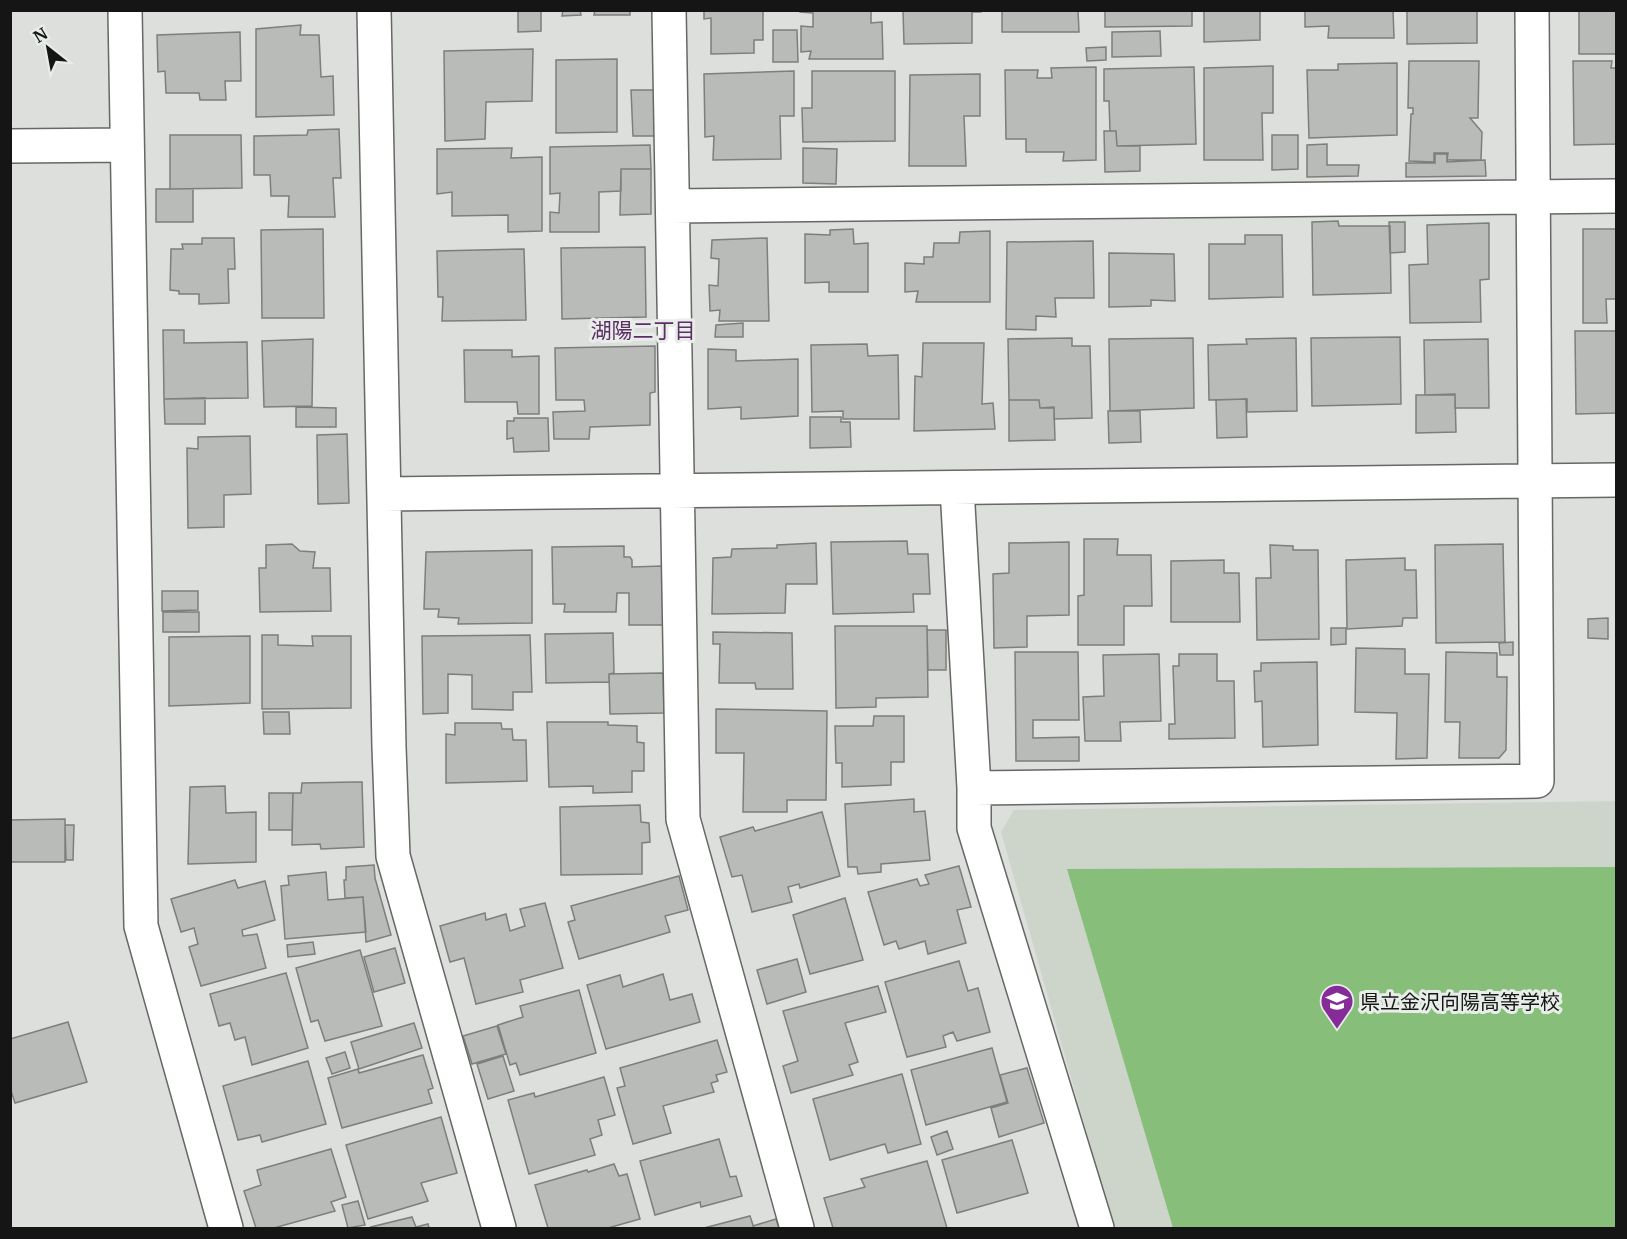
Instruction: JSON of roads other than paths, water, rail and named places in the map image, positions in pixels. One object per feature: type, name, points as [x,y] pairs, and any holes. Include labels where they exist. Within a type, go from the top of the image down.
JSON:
[{"type":"street","points":[[125,10],[141,926],[226,1228]]},
{"type":"street","points":[[374,10],[393,856],[499,1228]]},
{"type":"street","points":[[669,10],[684,819],[797,1228]]},
{"type":"street","points":[[974,788],[1537,781],[1532,10]]},
{"type":"street","points":[[10,146],[128,145]]},
{"type":"street","points":[[673,206],[1617,196]]},
{"type":"street","points":[[384,494],[1617,480]]},
{"type":"street","points":[[957,488],[974,788],[974,828],[1093,1228]]},
{"type":"place","name":"県立金沢向陽高等学校","points":[[1337,1030]]},
{"type":"district","name":"湖陽二丁目","points":[[643,330]]}]
